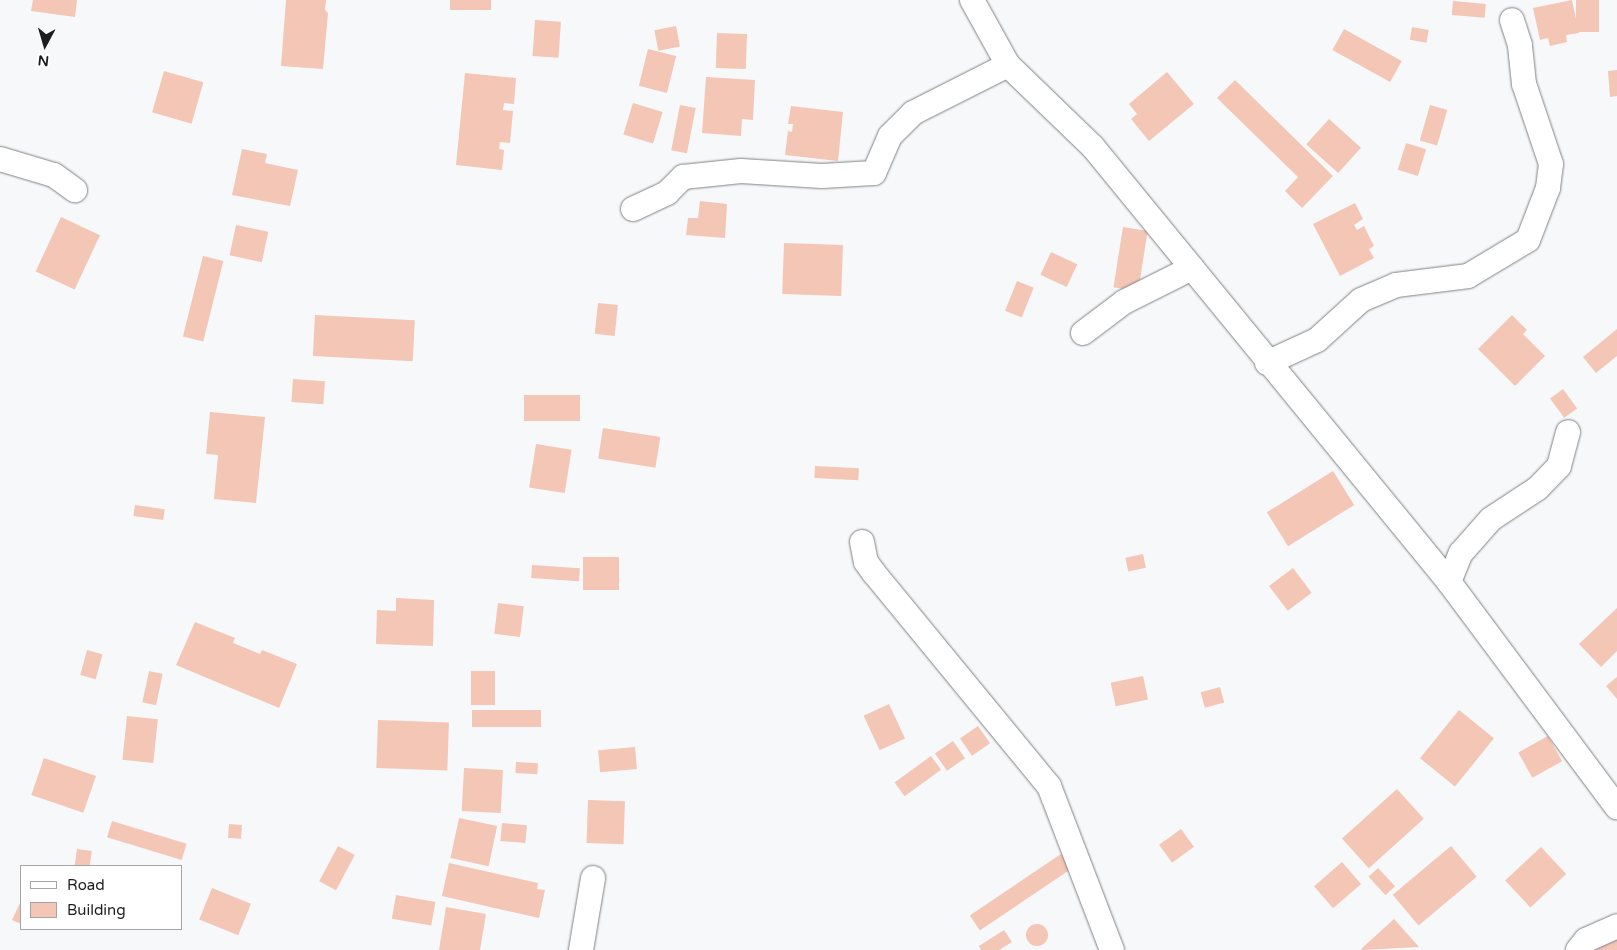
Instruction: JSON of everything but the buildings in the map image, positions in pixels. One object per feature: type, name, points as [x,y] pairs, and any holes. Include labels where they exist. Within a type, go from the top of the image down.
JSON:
[{"type":"street","points":[[972,0],[1008,64],[1093,147],[1267,362],[1449,582],[1617,806]]},
{"type":"street","points":[[1267,362],[1317,340],[1362,300],[1396,285],[1468,276],[1528,240],[1548,188],[1552,164],[1524,84],[1520,45],[1512,20]]},
{"type":"street","points":[[633,209],[667,193],[683,177],[741,171],[822,176],[874,173],[890,136],[914,113],[1008,64]]},
{"type":"street","points":[[0,159],[54,174],[75,190]]},
{"type":"street","points":[[1083,334],[1124,302],[1192,268]]},
{"type":"street","points":[[1449,582],[1461,553],[1492,519],[1538,488],[1559,466],[1568,432]]},
{"type":"street","points":[[862,542],[866,562],[1049,786],[1112,950]]},
{"type":"street","points":[[581,950],[593,878]]},
{"type":"street","points":[[1578,950],[1586,940],[1617,926]]}]
